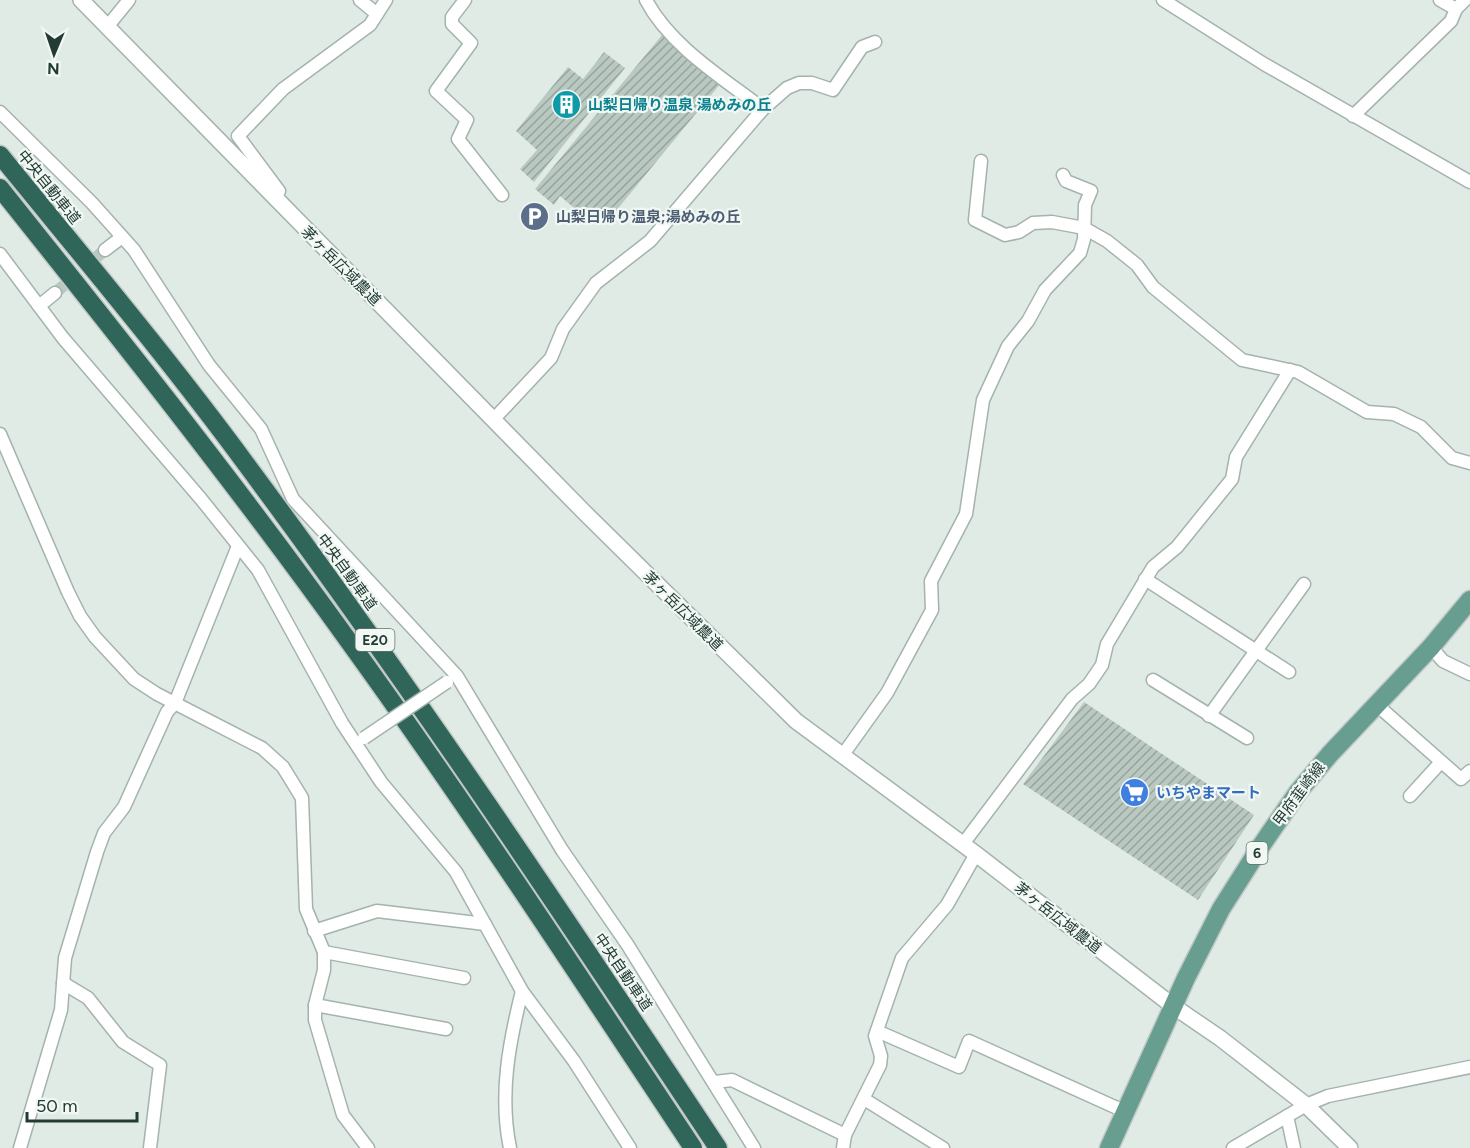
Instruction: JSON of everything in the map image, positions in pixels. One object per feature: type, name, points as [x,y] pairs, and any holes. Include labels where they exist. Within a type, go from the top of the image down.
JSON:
[{"type":"highway","name":"中央自動車道","points":[[0,155],[237,452],[356,614],[564,916],[718,1148]]},
{"type":"highway","name":"E20","points":[[0,188],[225,473],[345,636],[449,784],[693,1148]]},
{"type":"main road","name":"甲府韮崎線","points":[[1109,1148],[1173,1006],[1221,909],[1292,801],[1330,754],[1431,647],[1470,600]]},
{"type":"street","name":"茅ヶ岳広域農道","points":[[81,0],[493,420],[746,675],[796,721],[963,844],[1173,1006],[1220,1038],[1306,1105],[1350,1148]]},
{"type":"street","points":[[107,27],[129,0]]},
{"type":"street","points":[[360,0],[377,14]]},
{"type":"street","points":[[274,199],[279,191],[238,136],[283,89],[370,25],[386,0]]},
{"type":"street","points":[[465,0],[452,17],[452,24],[471,43],[436,91],[467,120],[458,139],[502,195]]},
{"type":"street","points":[[646,0],[668,31],[763,109]]},
{"type":"street","points":[[1163,0],[1353,116],[1470,182]]},
{"type":"street","points":[[1353,116],[1451,21],[1460,5],[1440,0]]},
{"type":"street","points":[[493,420],[551,358],[563,329],[596,283],[650,241],[763,109],[787,88],[799,83],[812,82],[833,90],[862,47],[875,42]]},
{"type":"street","points":[[0,112],[92,203],[134,250],[209,365],[261,429],[294,499],[452,679],[562,850],[627,944],[754,1148]]},
{"type":"street","points":[[981,161],[975,220],[1005,235],[1018,232],[1033,223],[1052,222],[1084,228],[1107,241],[1137,265],[1153,287],[1242,360],[1298,372],[1367,412],[1394,414],[1421,427],[1452,458],[1470,463]]},
{"type":"street","points":[[842,756],[887,693],[932,610],[932,581],[966,514],[983,400],[1008,346],[1028,321],[1045,290],[1080,253],[1084,228],[1084,205],[1091,191],[1066,181],[1062,175]]},
{"type":"street","points":[[105,250],[122,237]]},
{"type":"street","points":[[1,260],[63,338],[258,570],[360,741],[381,782],[456,872],[522,991],[574,1061],[630,1148]]},
{"type":"street","points":[[39,306],[56,293]]},
{"type":"street","points":[[963,844],[1072,699],[1089,684],[1102,665],[1107,644],[1153,567],[1177,547],[1232,479],[1236,457],[1290,370]]},
{"type":"street","points":[[0,434],[80,616],[95,637],[134,679],[262,748],[283,767],[302,798],[306,909],[324,952],[324,970],[315,1005],[315,1020],[343,1115],[368,1148]]},
{"type":"street","points":[[20,1148],[61,1010],[65,958],[104,833],[124,807],[167,711],[175,703],[238,546]]},
{"type":"street","points":[[1145,579],[1289,672]]},
{"type":"street","points":[[1209,716],[1304,584]]},
{"type":"street","points":[[1431,647],[1443,661],[1470,674]]},
{"type":"street","points":[[360,741],[452,679]]},
{"type":"street","points":[[1153,680],[1247,738]]},
{"type":"street","points":[[1377,705],[1461,779],[1470,771]]},
{"type":"street","points":[[1410,796],[1441,762]]},
{"type":"street","points":[[843,1148],[845,1135],[880,1065],[877,1031],[902,958],[947,905],[976,854]]},
{"type":"street","points":[[314,931],[377,911],[485,924]]},
{"type":"street","points":[[324,952],[464,978]]},
{"type":"street","points":[[63,983],[88,998],[123,1042],[160,1065],[150,1148]]},
{"type":"street","points":[[510,1148],[506,1128],[505,1071],[512,1051],[522,991]]},
{"type":"street","points":[[315,1005],[446,1029]]},
{"type":"street","points":[[877,1031],[959,1067],[969,1041],[1126,1112]]},
{"type":"street","points":[[1233,1148],[1306,1105],[1328,1096],[1470,1067]]},
{"type":"street","points":[[715,1082],[732,1080],[845,1135]]},
{"type":"street","points":[[864,1099],[943,1148]]},
{"type":"street","points":[[1287,1116],[1293,1148]]},
{"type":"building","points":[[662,35],[721,83],[606,223],[587,219],[560,196],[554,205],[535,189]]},
{"type":"building","name":"山梨日帰り温泉 湯めみの丘","points":[[604,52],[625,68],[534,182],[520,169],[537,150],[516,131],[568,67],[583,79]]},
{"type":"building","points":[[1084,702],[1254,815],[1198,900],[1023,784]]},
{"type":"tunnel","points":[[55,293],[105,250]]},
{"type":"place","name":"山梨日帰り温泉 湯めみの丘","points":[[567,105]]},
{"type":"place","name":"山梨日帰り温泉;湯めみの丘","points":[[535,217]]},
{"type":"place","name":"いちやまマート","points":[[1135,793]]}]
